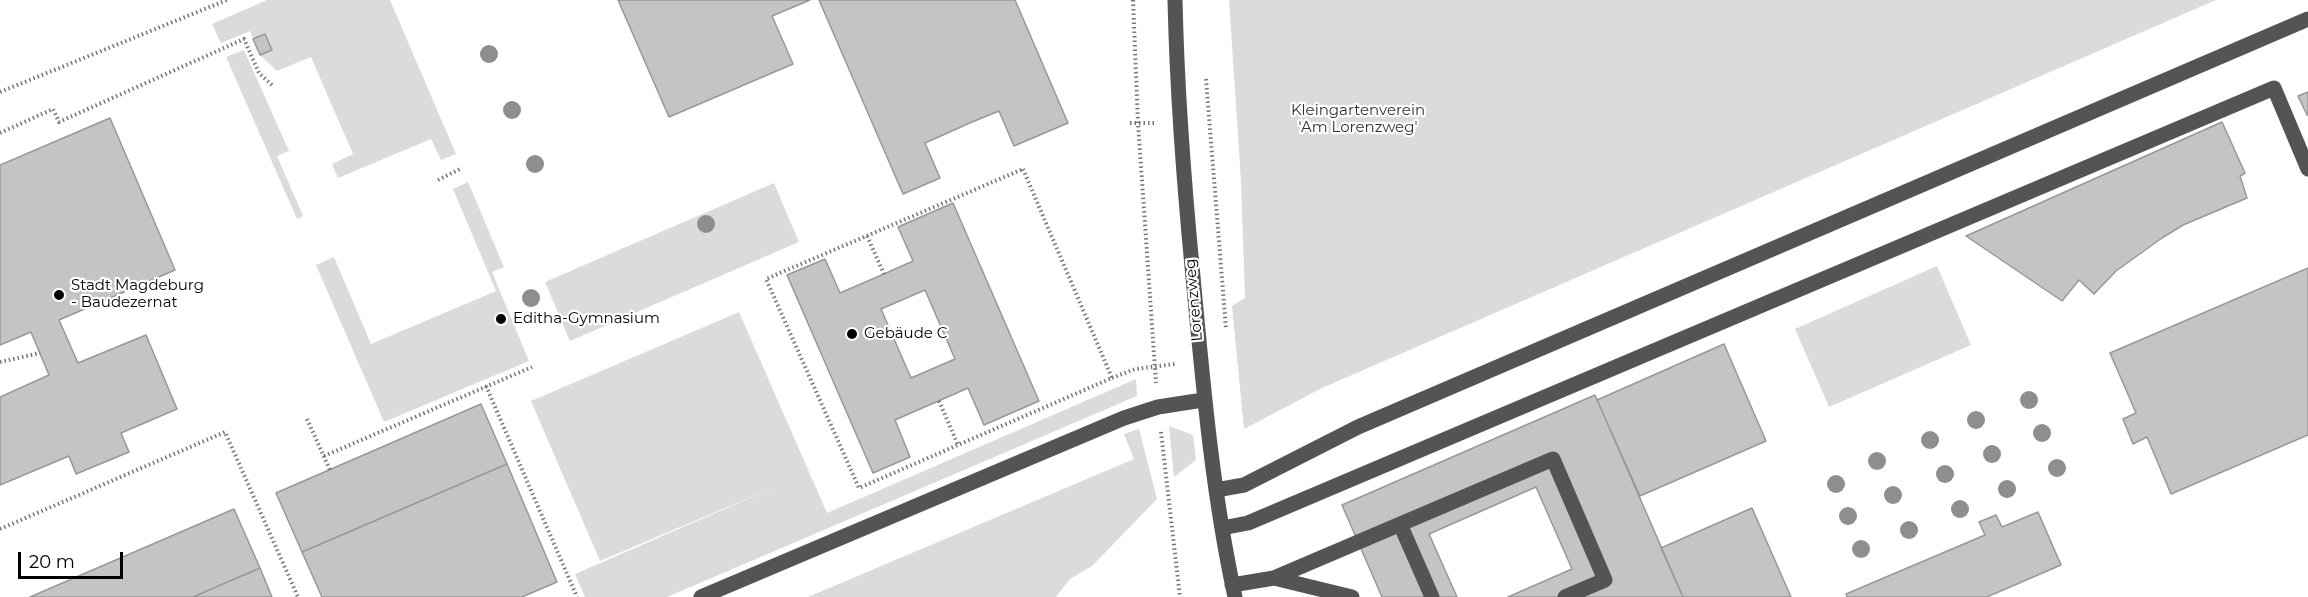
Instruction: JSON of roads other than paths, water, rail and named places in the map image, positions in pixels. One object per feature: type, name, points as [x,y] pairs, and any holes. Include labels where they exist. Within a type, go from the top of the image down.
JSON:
[{"type":"street","name":"Lorenzweg","points":[[1174,0],[1178,124],[1203,400],[1233,591]]},
{"type":"street","points":[[1216,490],[1244,485],[1358,427],[2308,19]]},
{"type":"street","points":[[1222,528],[1248,523],[2274,88],[2308,169]]},
{"type":"street","points":[[701,597],[1113,423],[1158,407],[1203,400]]},
{"type":"street","points":[[1233,591],[1274,578],[1553,459],[1605,580],[1565,597]]},
{"type":"street","points":[[1400,524],[1432,597]]},
{"type":"street","points":[[1274,578],[1352,597]]},
{"type":"place","name":"Stadt Magdeburg - Baudezernat","points":[[59,295]]},
{"type":"place","name":"Editha-Gymnasium","points":[[501,319]]},
{"type":"place","name":"Gebäude C","points":[[852,334]]},
{"type":"park label","name":"Kleingartenverein 'Am Lorenzweg'","points":[[1358,120]]}]
